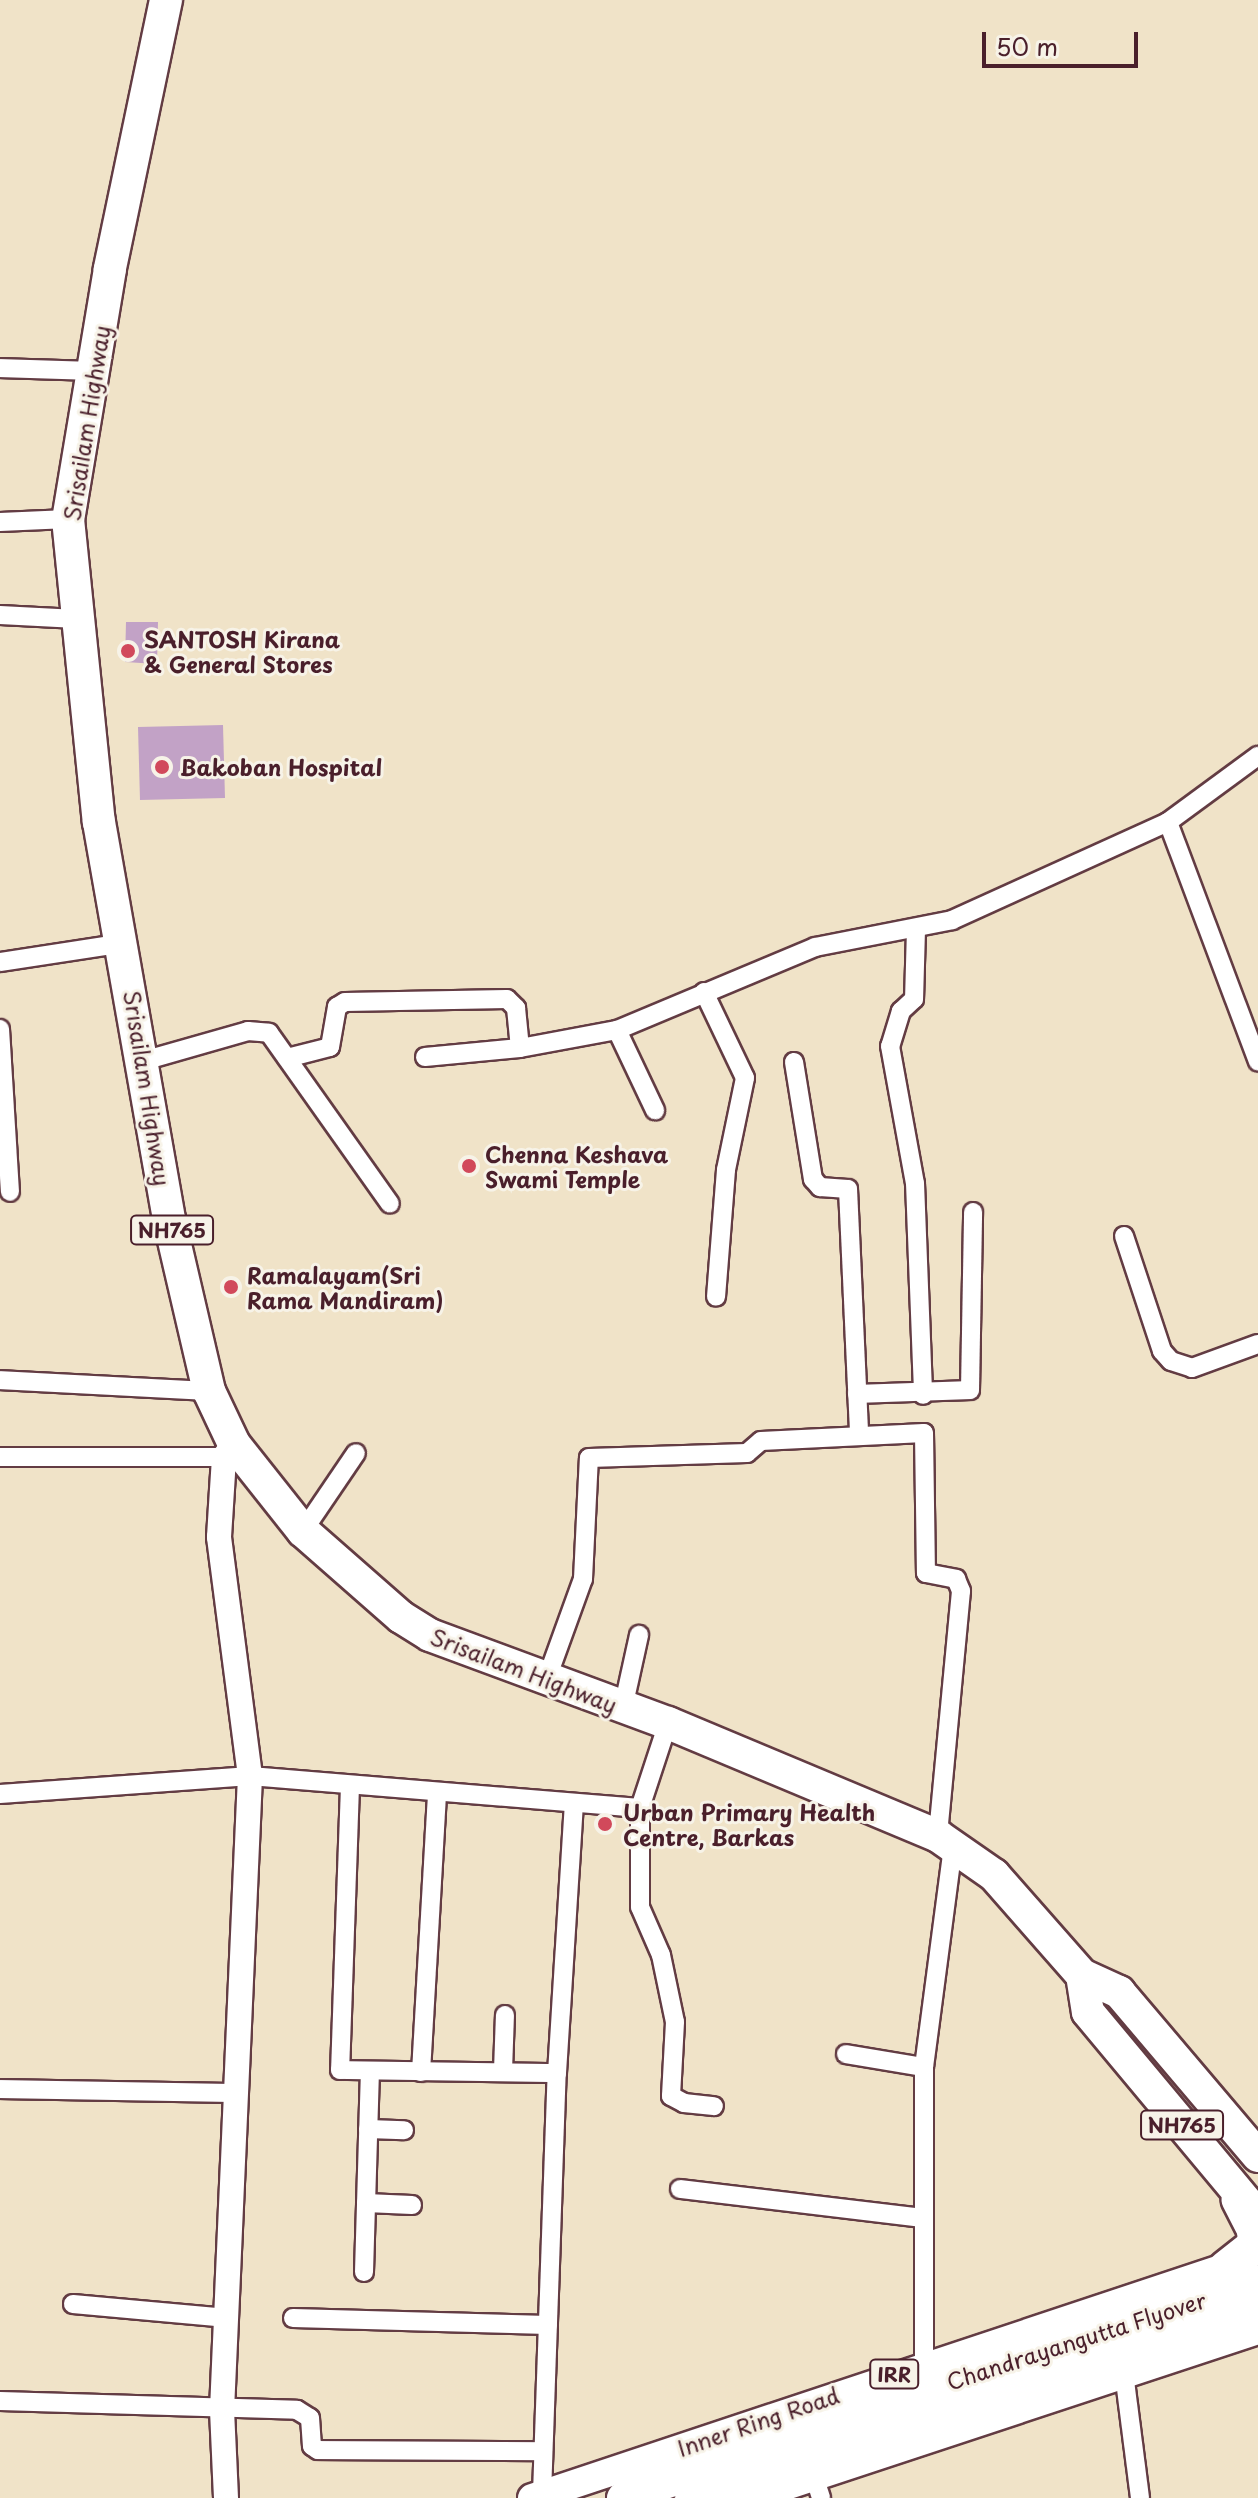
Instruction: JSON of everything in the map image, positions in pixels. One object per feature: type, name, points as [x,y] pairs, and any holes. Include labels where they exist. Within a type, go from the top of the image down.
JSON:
[{"type":"highway","name":"Srisailam Highway","points":[[166,0],[93,371],[68,519],[99,822],[124,943],[169,1219],[209,1391],[229,1450],[303,1531],[401,1617],[430,1635],[546,1681],[668,1723],[946,1841],[994,1875],[1082,1975]]},
{"type":"highway","name":"NH765","points":[[1082,1975],[1119,1992],[1258,2156]]},
{"type":"highway","name":"NH765","points":[[1082,1975],[1088,2012],[1258,2216]]},
{"type":"highway","points":[[1221,2171],[1254,2234],[1252,2248],[1225,2267]]},
{"type":"highway","name":"Chandrayangutta Flyover","points":[[623,2498],[917,2392],[1258,2281]]},
{"type":"highway","name":"Chandrayangutta Flyover","points":[[691,2498],[908,2419],[1258,2305]]},
{"type":"main road","points":[[226,2498],[222,2410],[250,1776],[219,1537],[229,1450]]},
{"type":"main road","name":"Inner Ring Road","points":[[537,2496],[924,2364],[1258,2257]]},
{"type":"main road","points":[[749,2498],[817,2485],[1124,2373],[1258,2330]]},
{"type":"street","points":[[0,368],[93,371]]},
{"type":"street","points":[[0,522],[68,519]]},
{"type":"street","points":[[0,615],[77,619]]},
{"type":"street","points":[[425,1057],[520,1048],[617,1030],[815,947],[952,920],[1168,822],[1258,756]]},
{"type":"street","points":[[1168,822],[1258,1062]]},
{"type":"street","points":[[916,929],[914,999],[901,1011],[890,1046],[915,1183],[923,1395]]},
{"type":"street","points":[[0,962],[124,943]]},
{"type":"street","points":[[704,992],[745,1078],[726,1170],[716,1297]]},
{"type":"street","points":[[287,1058],[330,1047],[340,1002],[507,999],[516,1008],[520,1048]]},
{"type":"street","points":[[1239,1018],[1258,1010]]},
{"type":"street","points":[[0,1029],[10,1192]]},
{"type":"street","points":[[143,1061],[256,1030],[269,1033],[390,1204]]},
{"type":"street","points":[[617,1030],[655,1110]]},
{"type":"street","points":[[794,1062],[813,1179],[820,1187],[848,1189],[859,1433]]},
{"type":"street","points":[[857,1394],[923,1395],[970,1390],[973,1212]]},
{"type":"street","points":[[1124,1236],[1162,1351],[1171,1361],[1192,1368],[1258,1344]]},
{"type":"street","points":[[0,1380],[209,1391]]},
{"type":"street","points":[[546,1681],[583,1579],[589,1458],[747,1453],[761,1441],[859,1433],[924,1433],[926,1573],[956,1579],[961,1591],[946,1841],[924,2067],[924,2364]]},
{"type":"street","points":[[0,1457],[229,1450]]},
{"type":"street","points":[[303,1531],[356,1453]]},
{"type":"street","points":[[623,1708],[639,1635]]},
{"type":"street","points":[[668,1723],[640,1808],[640,1907],[661,1955],[675,2022],[671,2096],[684,2103],[714,2106]]},
{"type":"street","points":[[0,1794],[250,1776],[574,1805],[640,1808]]},
{"type":"street","points":[[350,1786],[339,2067],[370,2071],[557,2073]]},
{"type":"street","points":[[421,2072],[437,1793]]},
{"type":"street","points":[[537,2496],[548,2325],[557,2073],[574,1805]]},
{"type":"street","points":[[503,2071],[505,2015]]},
{"type":"street","points":[[846,2054],[924,2067]]},
{"type":"street","points":[[364,2272],[370,2071]]},
{"type":"street","points":[[0,2089],[238,2093]]},
{"type":"street","points":[[368,2129],[404,2130]]},
{"type":"street","points":[[680,2189],[922,2218]]},
{"type":"street","points":[[366,2203],[412,2205]]},
{"type":"street","points":[[73,2304],[227,2318]]},
{"type":"street","points":[[293,2318],[548,2325]]},
{"type":"street","points":[[1124,2373],[1140,2498]]},
{"type":"street","points":[[0,2401],[307,2413],[312,2446],[318,2450],[541,2451]]},
{"type":"building","points":[[126,622],[158,622],[157,664],[125,662]]},
{"type":"building","points":[[223,725],[225,798],[140,800],[138,727]]},
{"type":"place","name":"SANTOSH Kirana & General Stores","points":[[128,651]]},
{"type":"place","name":"Bakoban Hospital","points":[[162,767]]},
{"type":"place","name":"Chenna Keshava Swami Temple","points":[[469,1166]]},
{"type":"place","name":"Ramalayam(Sri Rama Mandiram)","points":[[231,1287]]},
{"type":"place","name":"Urban Primary Health Centre, Barkas","points":[[605,1824]]}]
